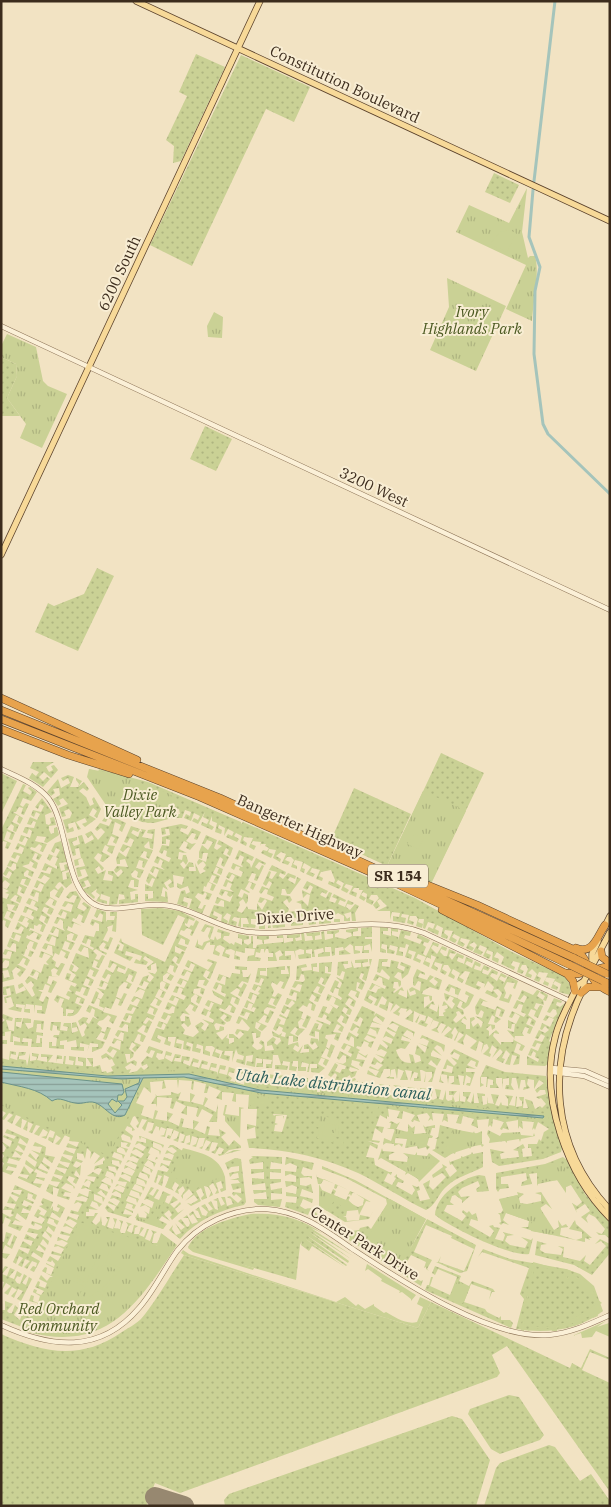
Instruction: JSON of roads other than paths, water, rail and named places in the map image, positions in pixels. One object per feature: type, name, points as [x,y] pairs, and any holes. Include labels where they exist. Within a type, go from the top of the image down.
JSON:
[{"type":"highway","points":[[1,698],[112,748],[159,772]]},
{"type":"highway","name":"Bangerter Highway","points":[[1,710],[70,739],[159,772],[366,862],[608,975]]},
{"type":"highway","name":"Bangerter Highway","points":[[1,719],[224,808],[404,887],[570,965],[605,984],[610,992]]},
{"type":"highway","points":[[1,729],[75,758],[143,778],[224,808]]},
{"type":"highway","points":[[366,862],[388,868],[457,896],[564,945],[581,954],[594,982],[605,984]]},
{"type":"highway","points":[[404,887],[458,919],[564,972],[572,979],[578,992],[605,984]]},
{"type":"highway","points":[[564,945],[588,949],[594,945],[605,925]]},
{"type":"highway","points":[[601,951],[602,957],[610,964]]},
{"type":"highway","points":[[564,972],[574,974],[610,964]]},
{"type":"main road","name":"Constitution Boulevard","points":[[136,1],[610,221]]},
{"type":"main road","name":"6200 South","points":[[1,555],[260,1]]},
{"type":"main road","points":[[592,962],[592,954],[610,916]]},
{"type":"main road","points":[[610,932],[601,951],[592,962],[578,992],[566,1031],[559,1070],[559,1098],[569,1142],[582,1172],[610,1210]]},
{"type":"main road","points":[[578,992],[570,1001],[555,1036],[552,1070],[556,1115],[567,1152],[588,1191],[610,1218]]},
{"type":"street","name":"3200 West","points":[[1,326],[610,610]]},
{"type":"street","name":"Dixie Drive","points":[[1,769],[32,784],[48,799],[59,819],[77,884],[84,896],[96,905],[109,908],[152,905],[172,906],[222,926],[250,932],[373,923],[399,925],[424,933],[570,1001]]},
{"type":"street","points":[[552,1070],[585,1071],[610,1082]]},
{"type":"street","points":[[559,1070],[584,1076],[610,1087]]},
{"type":"street","name":"Center Park Drive","points":[[1,1325],[32,1338],[52,1342],[81,1341],[104,1334],[136,1312],[179,1249],[198,1231],[226,1216],[261,1209],[282,1211],[308,1220],[415,1289],[507,1331],[530,1335],[556,1334],[576,1330],[610,1315]]},
{"type":"water","points":[[1,1066],[107,1076],[189,1074],[260,1090],[544,1116],[543,1118],[261,1093],[184,1077],[143,1078],[125,1115],[117,1117],[95,1103],[78,1103],[58,1099],[52,1101],[41,1093],[1,1082],[1,1072],[122,1084],[124,1092],[122,1095],[118,1095],[117,1102],[112,1099],[108,1104],[115,1113],[122,1105],[118,1101],[124,1101],[127,1097],[125,1089],[139,1083],[140,1078],[122,1079],[1,1069]]},
{"type":"waterway","points":[[534,181],[555,1]]},
{"type":"waterway","points":[[533,190],[529,237],[540,267],[535,291],[534,354],[543,424],[548,434],[610,494]]},
{"type":"park label","name":"Ivory Highlands Park","points":[[472,320]]},
{"type":"park label","name":"Dixie Valley Park","points":[[140,802]]},
{"type":"park label","name":"Red Orchard Community","points":[[59,1316]]},
{"type":"water label","name":"Utah Lake distribution canal","points":[[333,1084]]}]
